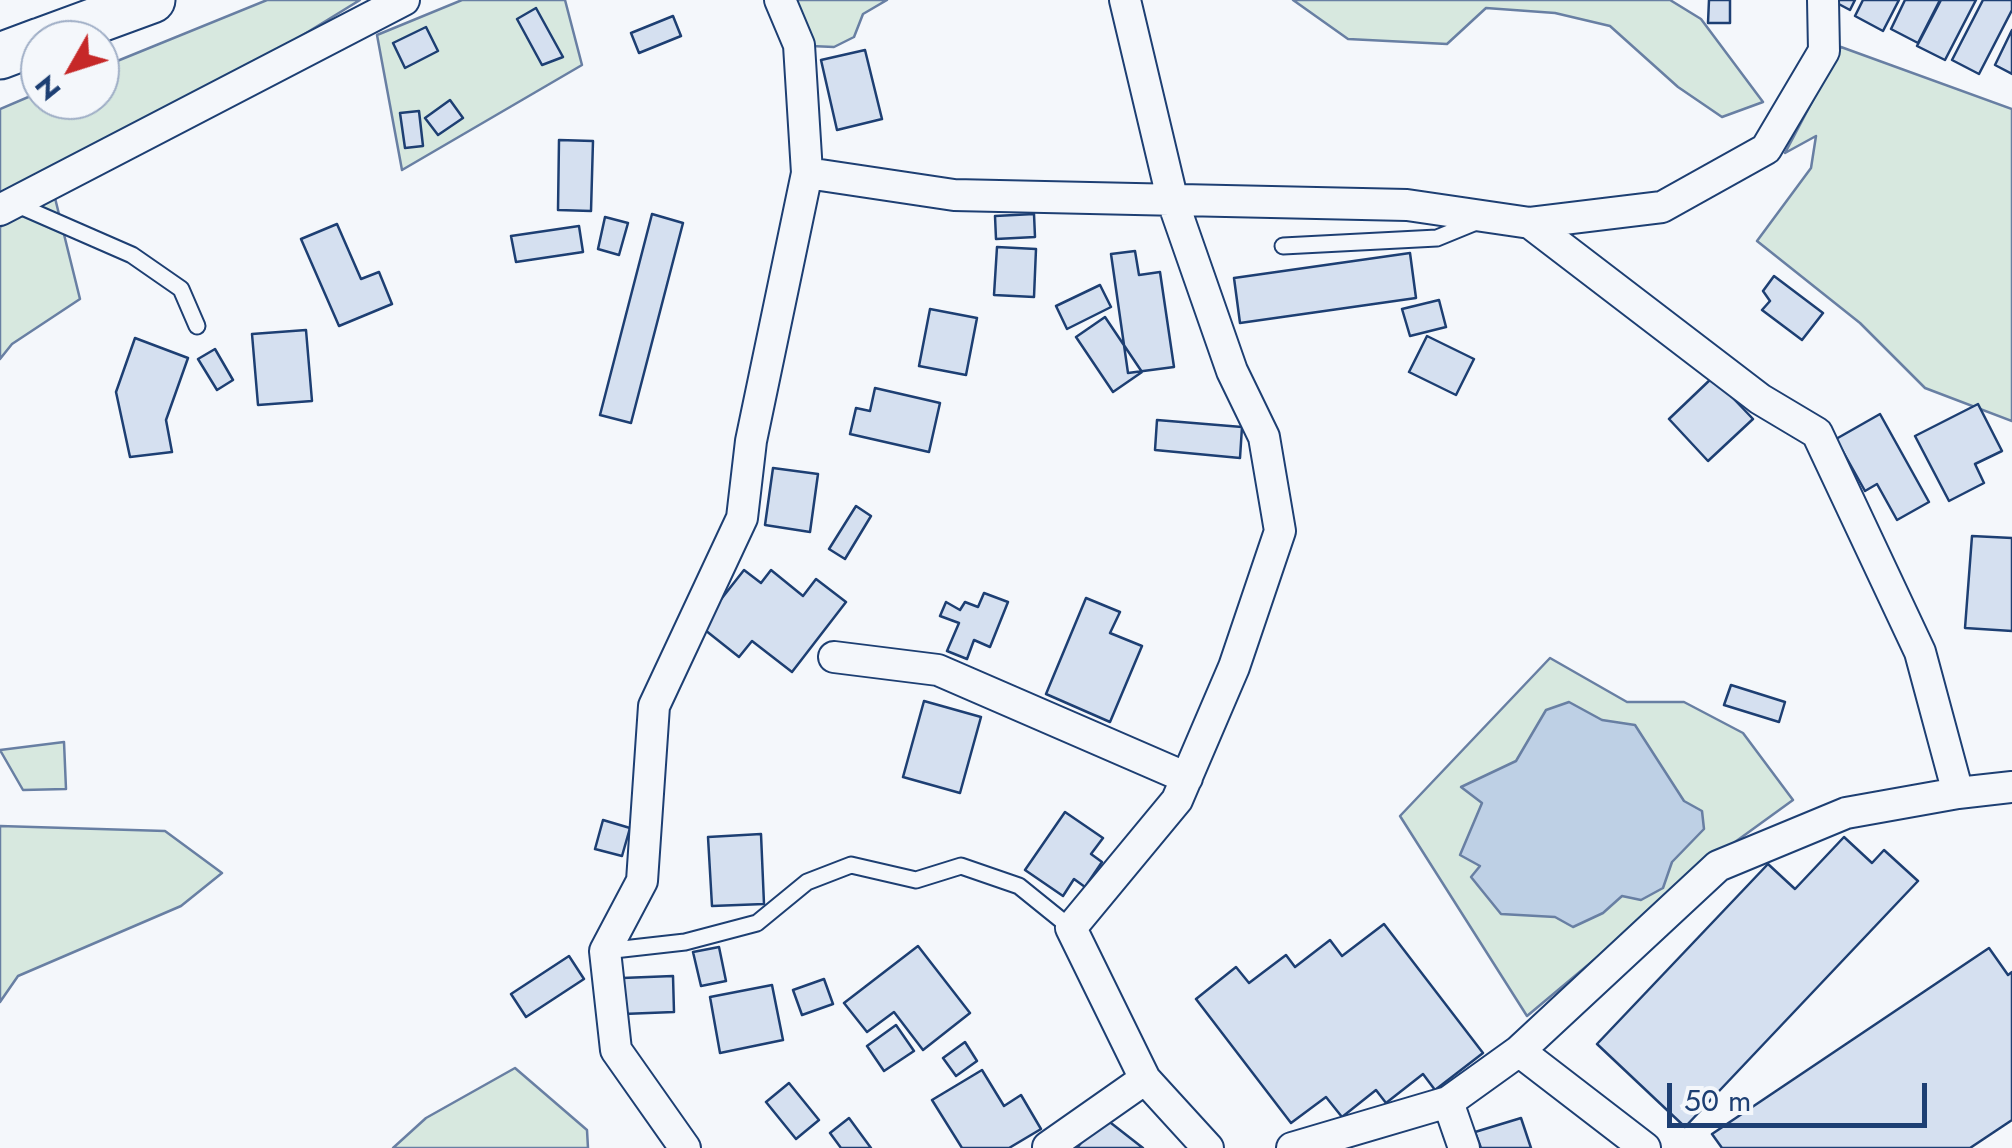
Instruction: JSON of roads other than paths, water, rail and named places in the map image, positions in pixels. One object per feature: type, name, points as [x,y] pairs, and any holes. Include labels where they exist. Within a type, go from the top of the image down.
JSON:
[{"type":"main road","points":[[98,20],[152,0]]},
{"type":"street","points":[[6,207],[404,0]]},
{"type":"street","points":[[685,1148],[616,1050],[605,950],[642,881],[654,706],[742,518],[751,441],[807,173],[799,45],[780,0]]},
{"type":"street","points":[[1125,0],[1173,202],[1232,371],[1264,436],[1280,531],[1234,667],[1177,800],[1071,928],[1145,1079],[1208,1148]]},
{"type":"street","points":[[807,173],[954,196],[1406,205],[1530,222],[1662,206],[1766,148],[1824,51],[1822,0]]},
{"type":"street","points":[[1530,222],[1760,398],[1817,433],[1920,652],[1958,793]]},
{"type":"street","points":[[834,658],[938,670],[1187,778]]},
{"type":"street","points":[[1292,1148],[1448,1102],[1520,1050],[1718,866],[1846,813],[1958,793],[2005,794]]},
{"type":"street","points":[[1520,1050],[1645,1148]]},
{"type":"street","points":[[1048,1147],[1145,1079]]},
{"type":"street","points":[[1448,1102],[1464,1148]]},
{"type":"lane","points":[[6,207],[132,255],[181,289],[197,326]]},
{"type":"lane","points":[[1283,246],[1437,238],[1489,217]]},
{"type":"lane","points":[[605,950],[685,942],[757,922],[807,882],[850,865],[916,880],[961,866],[1019,886],[1071,928]]},
{"type":"water","points":[[1569,702],[1602,720],[1635,725],[1684,801],[1702,811],[1704,829],[1672,862],[1663,888],[1641,900],[1622,896],[1603,913],[1573,927],[1555,917],[1501,914],[1471,877],[1480,866],[1460,855],[1482,803],[1461,787],[1516,761],[1546,710]]}]
